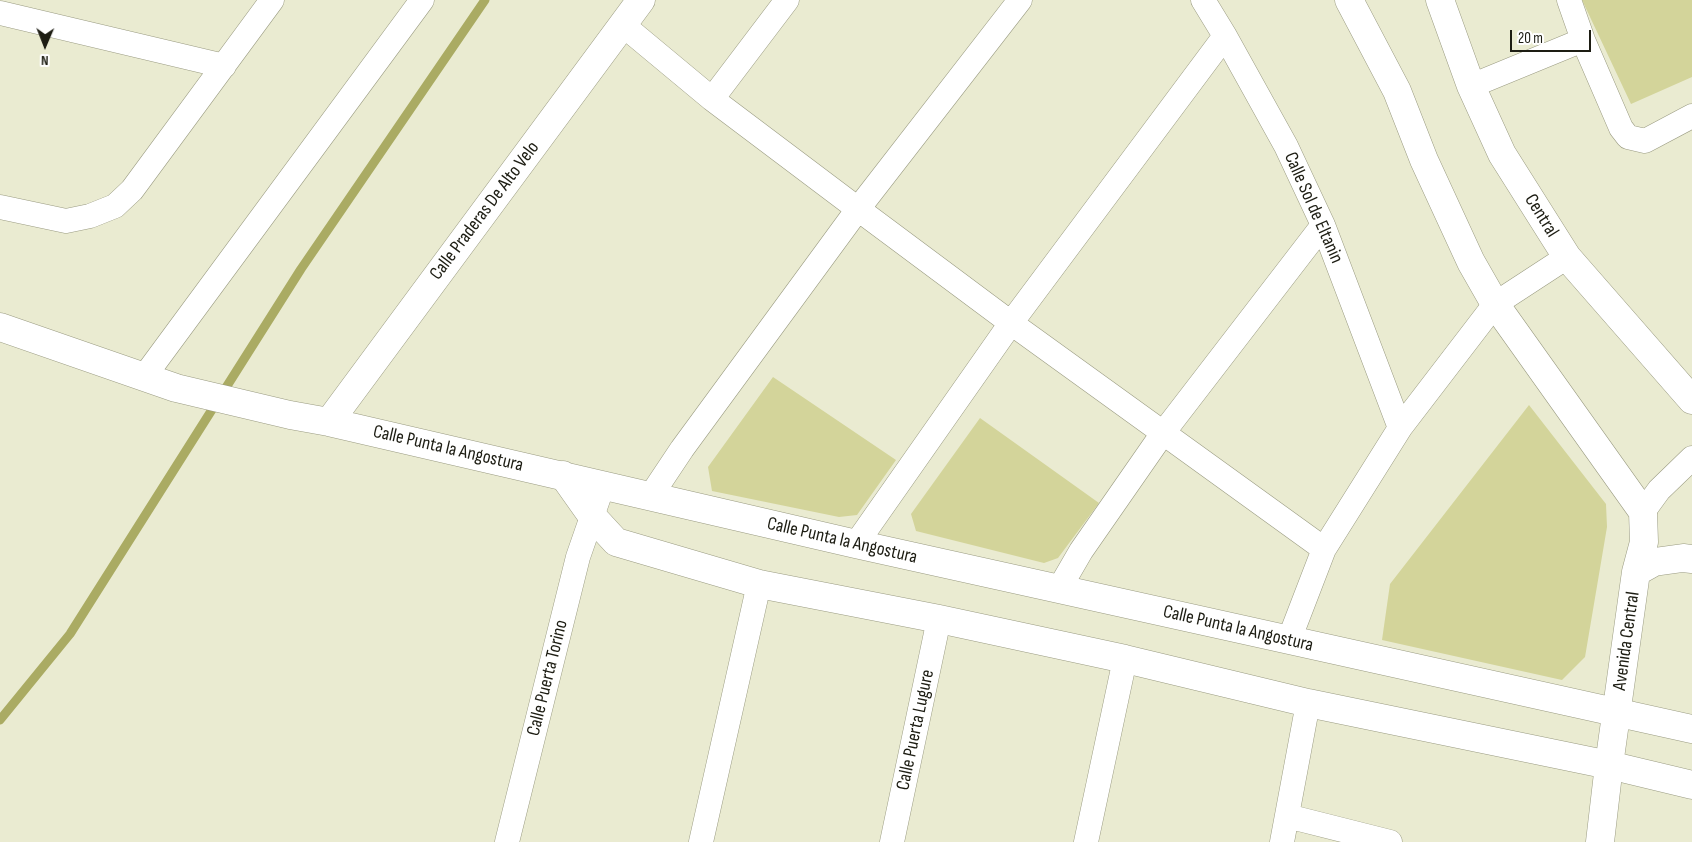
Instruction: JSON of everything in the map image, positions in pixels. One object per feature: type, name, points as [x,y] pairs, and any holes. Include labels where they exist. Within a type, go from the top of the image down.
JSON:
[{"type":"street","points":[[0,207],[66,221],[90,216],[115,206],[132,190],[272,0]]},
{"type":"street","points":[[144,377],[422,0]]},
{"type":"street","name":"Calle Praderas De Alto Velo","points":[[329,422],[641,0]]},
{"type":"street","points":[[712,99],[786,0]]},
{"type":"street","points":[[650,497],[682,450],[858,209],[1020,0]]},
{"type":"street","name":"Calle Sol de Eltanin","points":[[1203,0],[1286,146],[1323,225],[1400,428]]},
{"type":"street","points":[[1349,0],[1397,91],[1424,160],[1471,262],[1495,304],[1644,512],[1659,490],[1692,458]]},
{"type":"street","name":"Central","points":[[1440,0],[1471,86],[1502,154],[1567,257],[1692,400]]},
{"type":"street","points":[[1569,0],[1583,40],[1621,128],[1628,137],[1645,141],[1692,116]]},
{"type":"street","points":[[0,13],[224,66]]},
{"type":"street","points":[[624,25],[712,99],[858,209],[1011,323],[1324,550]]},
{"type":"street","points":[[856,544],[1011,323],[1225,36]]},
{"type":"street","points":[[1471,86],[1583,40]]},
{"type":"street","points":[[1059,589],[1081,551],[1163,433],[1323,225]]},
{"type":"street","points":[[1289,640],[1324,550],[1400,428],[1495,304],[1567,257]]},
{"type":"street","name":"Calle Punta la Angostura","points":[[0,327],[176,388],[290,416],[329,422],[856,544],[1692,729]]},
{"type":"street","points":[[563,475],[592,516],[616,542],[759,584],[939,619],[1125,659],[1308,703],[1609,764],[1692,785]]},
{"type":"street","name":"Calle Puerta Torino","points":[[507,842],[578,557],[603,485]]},
{"type":"street","name":"Avenida Central","points":[[1600,842],[1636,572],[1644,542],[1644,512]]},
{"type":"street","points":[[1636,572],[1654,562],[1683,558],[1692,559]]},
{"type":"street","points":[[700,842],[759,584]]},
{"type":"street","name":"Calle Puerta Lugure","points":[[892,842],[939,619]]},
{"type":"street","points":[[1086,842],[1125,659]]},
{"type":"street","points":[[1282,842],[1308,703]]},
{"type":"street","points":[[1287,816],[1390,842]]},
{"type":"green space","points":[[1582,0],[1692,0],[1692,77],[1631,104]]},
{"type":"green space","points":[[773,377],[896,460],[857,515],[839,517],[712,491],[708,467]]},
{"type":"green space","points":[[1529,405],[1606,504],[1607,527],[1585,657],[1562,680],[1382,640],[1390,584]]},
{"type":"green space","points":[[980,418],[1099,503],[1058,558],[1044,563],[916,531],[911,514]]},
{"type":"waterway","points":[[0,720],[70,634],[301,269],[485,0]]}]
